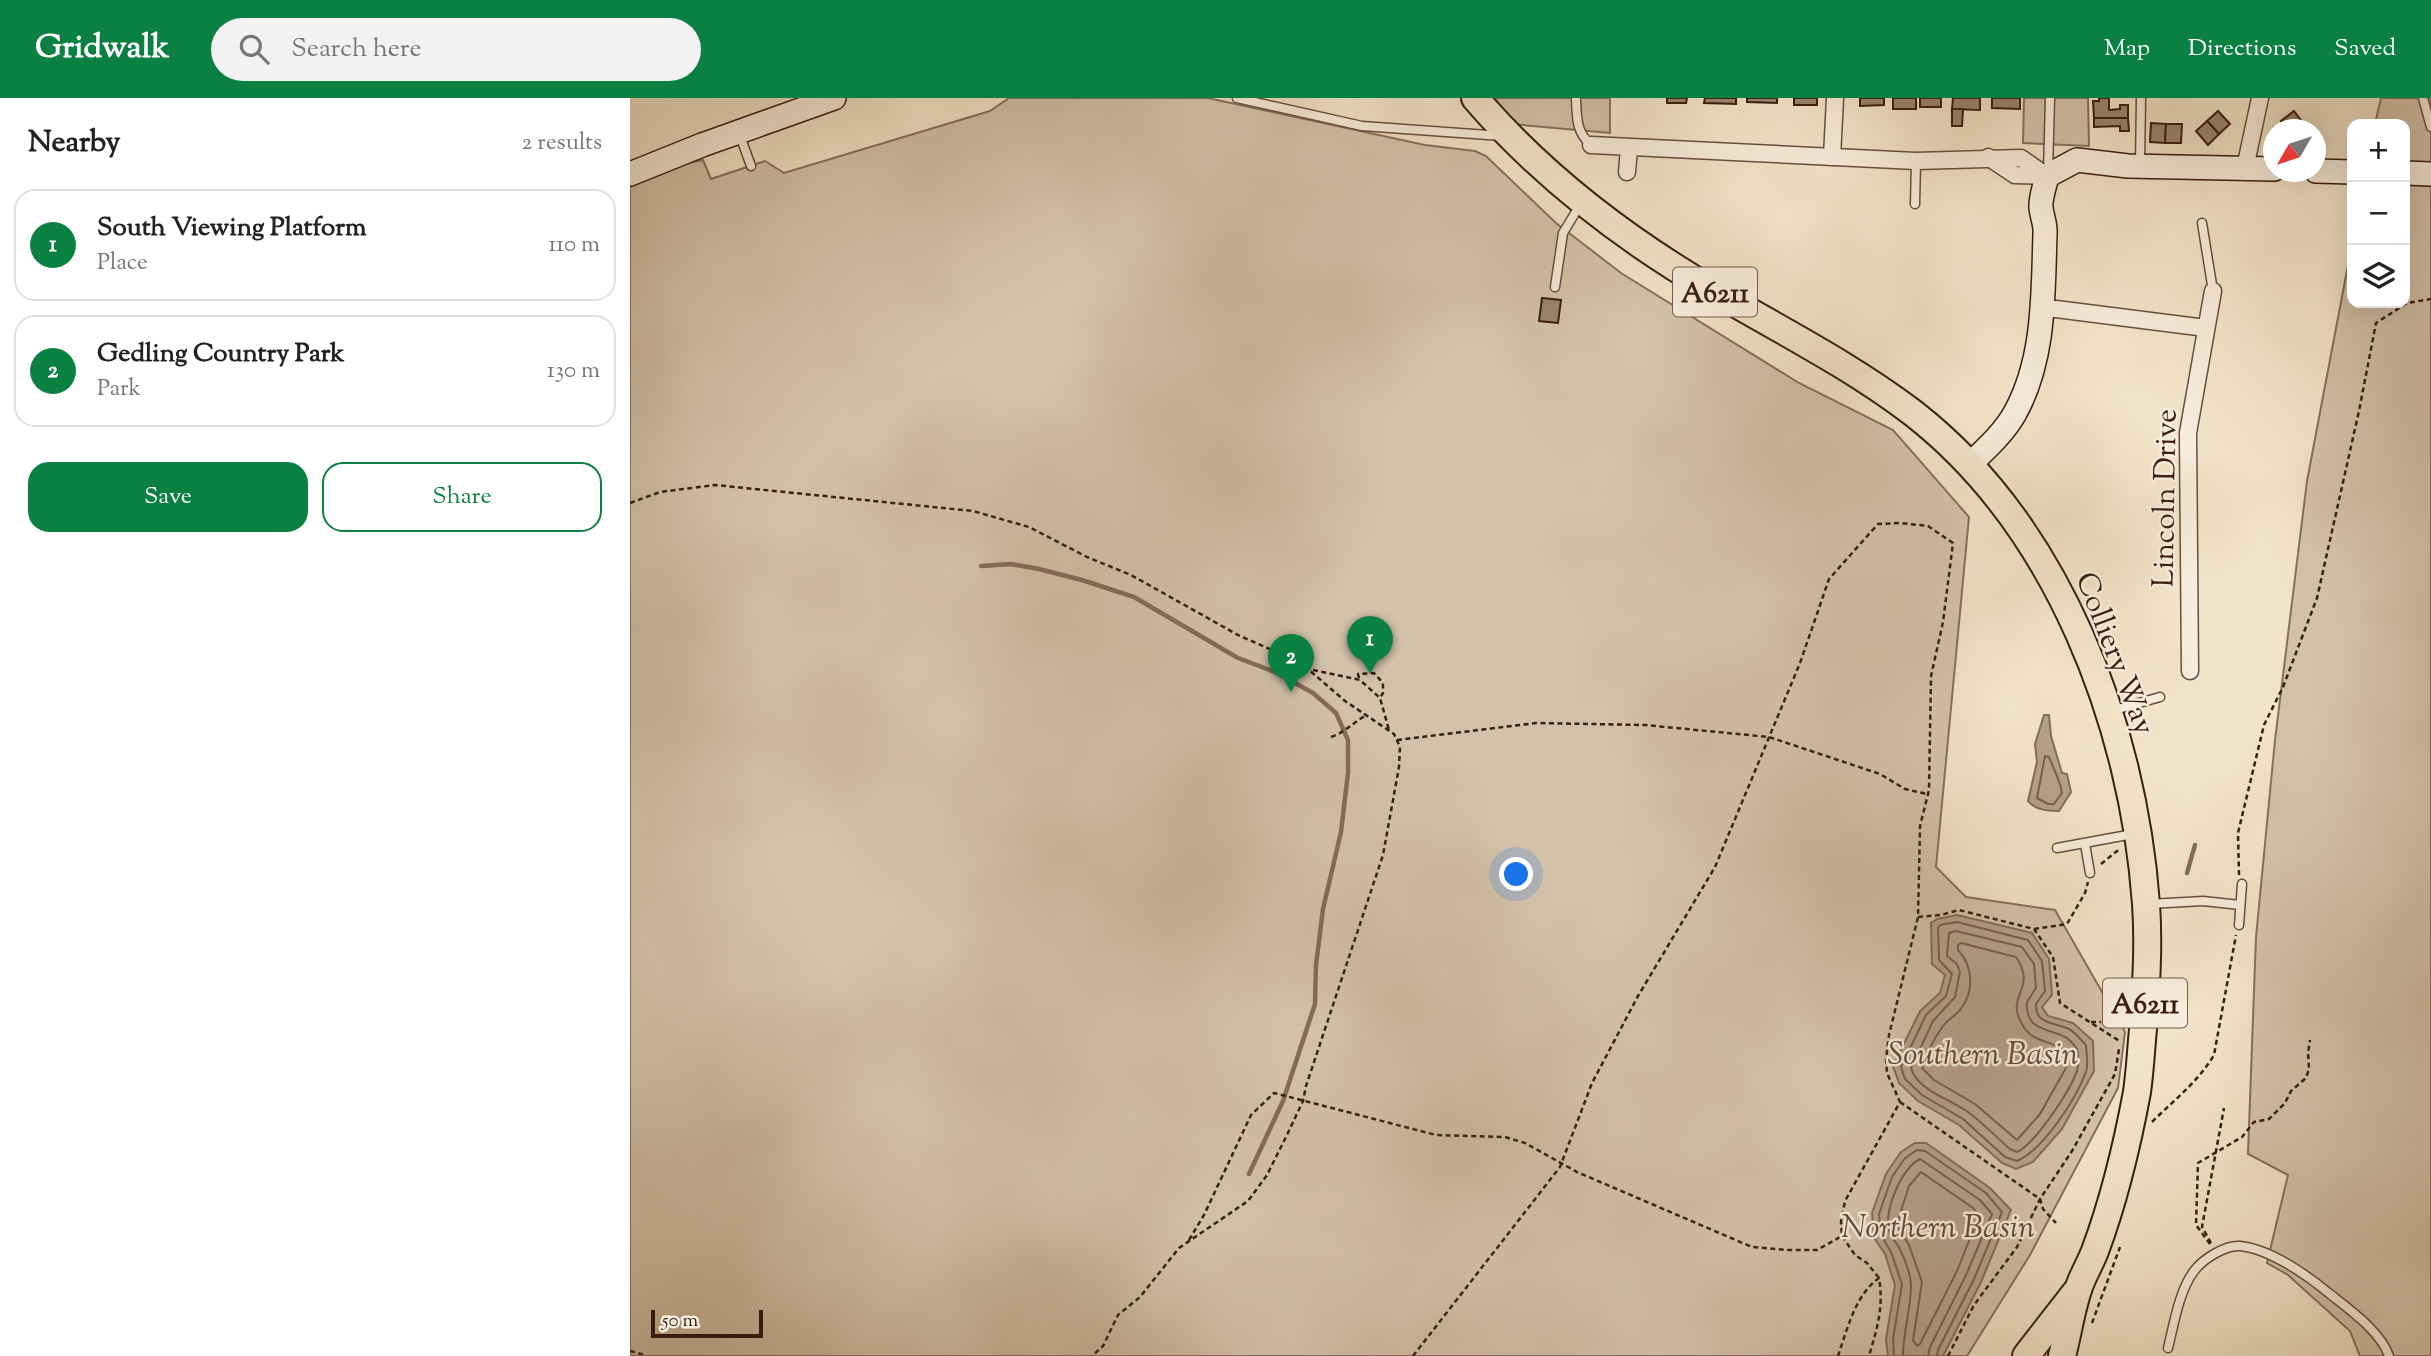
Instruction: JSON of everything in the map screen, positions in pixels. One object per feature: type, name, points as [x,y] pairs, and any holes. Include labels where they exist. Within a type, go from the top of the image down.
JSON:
[{"type":"main road","name":"Colliery Way","points":[[1475,98],[1508,136],[1582,203],[1665,261],[1823,352],[1914,414],[1969,466],[2011,515],[2050,574],[2074,620],[2108,712],[2128,782],[2133,842],[2146,904],[2147,983],[2138,1088],[2113,1196],[2094,1255],[2078,1289],[2062,1356]]},
{"type":"main road","name":"Colliery Way","points":[[2026,1356],[2078,1289]]},
{"type":"street","points":[[630,174],[689,144],[738,132],[834,98]]},
{"type":"street","points":[[1832,157],[1835,98]]},
{"type":"street","points":[[2242,98],[2259,101],[2245,168]]},
{"type":"street","points":[[1591,145],[1916,162],[1988,157],[2021,158],[2047,176],[2081,177],[2105,164],[2263,169]]},
{"type":"street","points":[[1627,172],[1629,148]]},
{"type":"street","points":[[2410,173],[2431,174]]},
{"type":"street","points":[[1969,466],[2014,415],[2029,384],[2036,358],[2042,309],[2046,228],[2041,205],[2047,176]]},
{"type":"street","name":"Lincoln Drive","points":[[2190,671],[2188,433],[2213,291]]},
{"type":"street","points":[[2042,309],[2206,328]]},
{"type":"lane","points":[[1237,98],[1362,126],[1508,136]]},
{"type":"lane","points":[[2047,176],[2050,98]]},
{"type":"lane","points":[[2140,165],[2141,98]]},
{"type":"lane","points":[[2423,98],[2431,127]]},
{"type":"lane","points":[[1576,99],[1578,127],[1583,138],[1591,145]]},
{"type":"lane","points":[[738,132],[751,166]]},
{"type":"lane","points":[[1915,204],[1916,162]]},
{"type":"lane","points":[[1555,287],[1563,233],[1582,203]]},
{"type":"lane","name":"Lincoln Drive","points":[[2202,223],[2213,291]]},
{"type":"lane","points":[[2108,712],[2160,696]]},
{"type":"lane","points":[[2057,848],[2133,842]]},
{"type":"lane","points":[[2085,844],[2090,873]]},
{"type":"lane","points":[[2239,925],[2242,884]]},
{"type":"lane","points":[[2146,904],[2203,901],[2240,905]]},
{"type":"lane","points":[[2168,1348],[2178,1307],[2194,1271],[2216,1252],[2239,1246],[2270,1256],[2308,1276],[2361,1319],[2389,1356]]},
{"type":"path","points":[[2237,872],[2238,833],[2264,725],[2283,687],[2317,598],[2376,323],[2407,303],[2431,299]]},
{"type":"path","points":[[630,503],[660,492],[715,485],[972,511],[1029,527],[1131,575],[1238,635],[1301,663],[1345,701],[1389,730],[1397,740],[1400,747],[1398,778],[1383,855],[1303,1101],[1267,1175],[1248,1201],[1179,1248],[1140,1297],[1118,1315],[1109,1337],[1092,1356]]},
{"type":"path","points":[[1413,1356],[1562,1163],[1577,1118],[1598,1072],[1638,996],[1715,867],[1800,663],[1829,579],[1878,524],[1928,526],[1953,543],[1943,622],[1931,676],[1928,795],[1920,826],[1918,917],[1889,1035],[1885,1059],[1887,1073],[1900,1102],[2040,1199],[2043,1209],[2056,1223]]},
{"type":"path","points":[[1309,669],[1360,680]]},
{"type":"path","points":[[1380,698],[1383,683],[1374,673],[1358,674],[1360,680],[1380,698],[1389,730]]},
{"type":"path","points":[[1331,737],[1346,732],[1354,722],[1367,715]]},
{"type":"path","points":[[1397,740],[1536,723],[1645,725],[1769,737],[1880,774],[1905,789],[1928,795]]},
{"type":"path","points":[[1918,917],[1959,910],[2034,929],[2067,924],[2085,893],[2090,873],[2133,842]]},
{"type":"path","points":[[2148,1130],[2151,1123],[2205,1070],[2214,1055],[2239,925]]},
{"type":"path","points":[[1948,1356],[1974,1305],[2017,1247],[2040,1199],[2072,1151],[2115,1074],[2121,1041],[2060,1003],[2053,957],[2034,929]]},
{"type":"path","points":[[2091,1022],[2101,1022]]},
{"type":"path","points":[[2216,1252],[2196,1225],[2198,1163],[2242,1137],[2253,1122],[2269,1119],[2285,1103],[2291,1091],[2306,1078],[2310,1040]]},
{"type":"path","points":[[1188,1242],[1204,1216],[1251,1115],[1274,1093],[1436,1135],[1505,1137],[1525,1143],[1577,1172],[1752,1247],[1817,1250],[1843,1236]]},
{"type":"path","points":[[1869,1356],[1881,1314],[1879,1278],[1867,1263],[1855,1255],[1843,1236],[1840,1221],[1845,1201],[1900,1102]]},
{"type":"path","points":[[2216,1252],[2202,1227],[2224,1108]]},
{"type":"path","points":[[2092,1323],[2122,1241]]},
{"type":"path","points":[[1838,1356],[1851,1319],[1870,1284],[1879,1278]]},
{"type":"path","points":[[630,1351],[645,1354]]},
{"type":"shaded area","points":[[1009,98],[1208,98],[1425,145],[1475,151],[1486,156],[1556,223],[1621,273],[1799,383],[1893,430],[1969,517],[1936,867],[1966,897],[2055,910],[2125,1032],[2118,1088],[2030,1255],[1967,1356],[630,1356],[630,187],[682,164],[703,160],[711,179],[765,161],[784,173],[990,111]]},
{"type":"shaded area","points":[[1495,98],[1610,98],[1610,133],[1511,124]]},
{"type":"shaded area","points":[[2024,98],[2088,98],[2089,146],[2023,143]]},
{"type":"shaded area","points":[[2381,98],[2431,98],[2431,163],[2410,162],[2410,119],[2376,119]]},
{"type":"shaded area","points":[[2410,180],[2431,181],[2431,1356],[2360,1356],[2350,1331],[2288,1275],[2267,1263],[2288,1175],[2248,1154],[2256,937],[2275,740],[2307,481],[2347,270],[2347,308],[2410,308]]},
{"type":"water","points":[[2044,715],[2049,715],[2051,736],[2062,773],[2067,774],[2071,792],[2059,811],[2042,809],[2028,801],[2037,762],[2035,744]]},
{"type":"water","name":"Southern Basin","points":[[1957,915],[2032,933],[2049,959],[2052,995],[2042,1007],[2048,1016],[2073,1023],[2093,1041],[2094,1071],[2062,1129],[2033,1162],[2016,1169],[2002,1163],[1959,1125],[1918,1101],[1899,1083],[1893,1066],[1920,1011],[1940,993],[1945,975],[1932,964],[1931,923]]},
{"type":"water","name":"Northern Basin","points":[[1915,1143],[1926,1143],[1990,1188],[2011,1210],[1981,1282],[1943,1356],[1888,1356],[1886,1339],[1895,1285],[1885,1254],[1874,1238],[1872,1213],[1886,1174],[1901,1152]]},
{"type":"building","points":[[1667,98],[1687,98],[1686,103],[1667,103]]},
{"type":"building","points":[[1705,98],[1736,98],[1736,104],[1704,103]]},
{"type":"building","points":[[1747,98],[1777,98],[1777,103],[1747,102]]},
{"type":"building","points":[[1794,98],[1817,98],[1817,105],[1794,105]]},
{"type":"building","points":[[1860,98],[1884,98],[1884,105],[1860,106]]},
{"type":"building","points":[[1893,98],[1916,98],[1916,109],[1893,109]]},
{"type":"building","points":[[1920,98],[1941,98],[1941,107],[1920,107]]},
{"type":"building","points":[[1953,98],[1980,98],[1980,110],[1952,109]]},
{"type":"building","points":[[1992,98],[2020,98],[2020,109],[1992,108]]},
{"type":"building","points":[[2099,98],[2109,98],[2109,110],[2128,105],[2128,118],[2094,118],[2093,101],[2099,101]]},
{"type":"building","points":[[1952,109],[1963,109],[1962,126],[1952,126]]},
{"type":"building","points":[[2218,111],[2230,124],[2219,134],[2207,121]]},
{"type":"building","points":[[2294,111],[2300,119],[2284,119]]},
{"type":"building","points":[[2094,118],[2128,118],[2129,131],[2120,131],[2120,126],[2094,127]]},
{"type":"building","points":[[2207,121],[2219,134],[2208,145],[2196,131]]},
{"type":"building","points":[[2151,123],[2166,124],[2165,143],[2150,142]]},
{"type":"building","points":[[2166,124],[2182,124],[2181,143],[2165,143]]},
{"type":"building","points":[[1542,298],[1561,300],[1558,323],[1539,321]]},
{"type":"waterway","points":[[981,566],[1011,564],[1039,569],[1134,597],[1238,658],[1275,672],[1313,693],[1336,713],[1348,740],[1348,773],[1341,832],[1323,909],[1316,965],[1315,1004],[1283,1101],[1249,1174]]},
{"type":"waterway","points":[[2187,873],[2195,845]]},
{"type":"place","name":"South Viewing Platform","points":[[1370,674]]},
{"type":"place","name":"Gedling Country Park","points":[[1291,692]]}]
